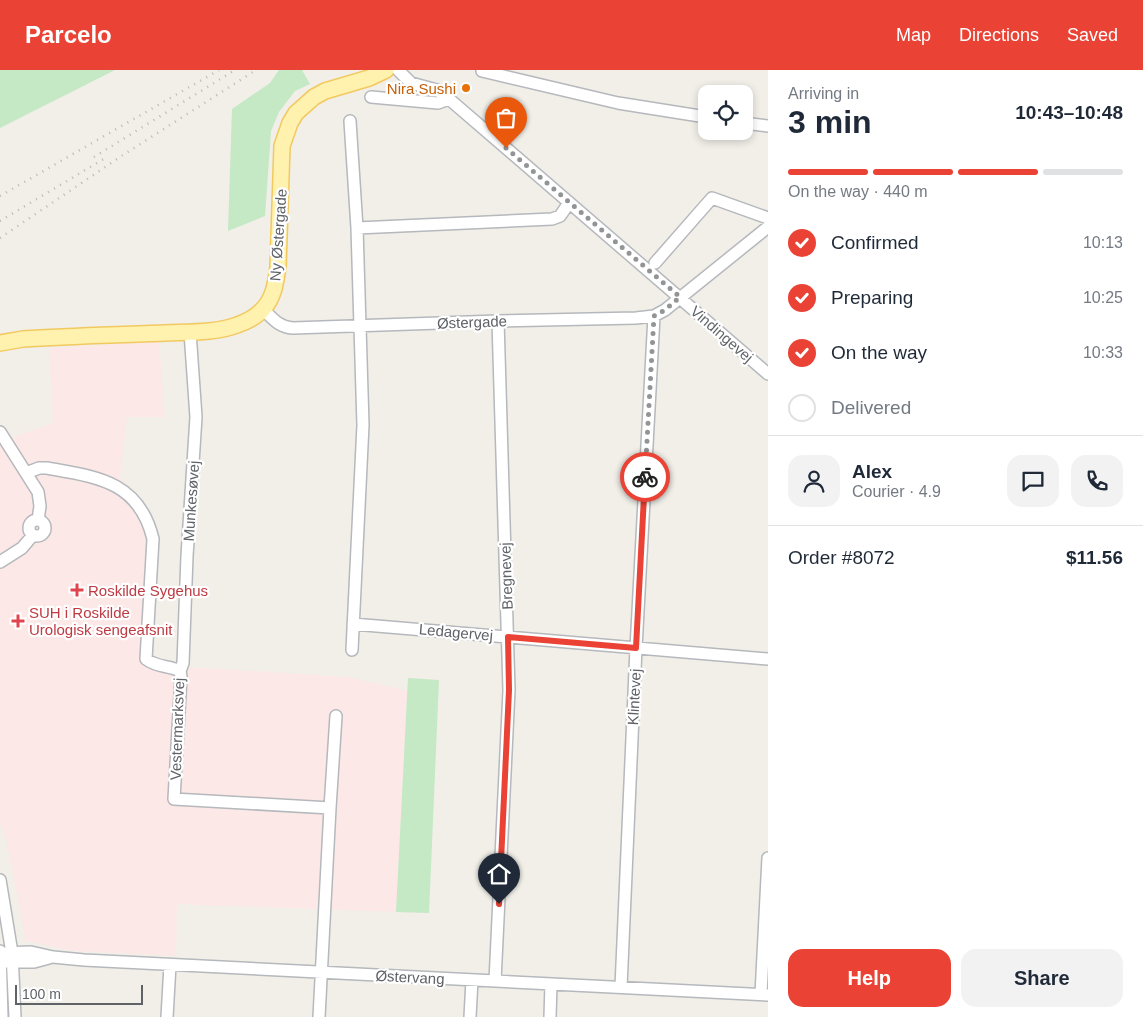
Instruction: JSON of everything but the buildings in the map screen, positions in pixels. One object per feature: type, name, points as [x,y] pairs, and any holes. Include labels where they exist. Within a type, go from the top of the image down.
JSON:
[{"type":"main road","name":"Ny Østergade","points":[[0,343],[32,338],[190,332],[237,326],[263,309],[271,298],[276,284],[282,146],[290,123],[296,113],[314,97],[325,91],[369,78],[386,70]]},
{"type":"street","name":"Vindingevej","points":[[398,70],[411,83],[437,90],[449,98],[569,204],[768,374]]},
{"type":"street","points":[[482,71],[618,103],[698,116]]},
{"type":"street","points":[[371,97],[420,103],[438,103],[449,98]]},
{"type":"street","points":[[350,121],[357,228],[363,425],[352,650]]},
{"type":"street","points":[[753,124],[768,126]]},
{"type":"street","points":[[656,263],[712,198],[768,218]]},
{"type":"street","points":[[357,228],[552,219],[560,216],[569,204]]},
{"type":"street","name":"Østergade","points":[[263,309],[275,322],[283,326],[360,326],[654,316],[665,310],[768,227]]},
{"type":"street","name":"Klintevej","points":[[621,988],[636,648],[654,316]]},
{"type":"street","name":"Bregnevej","points":[[495,981],[509,690],[498,321]]},
{"type":"street","name":"Munkesøvej","points":[[180,671],[183,663],[187,556],[196,417],[190,332]]},
{"type":"street","points":[[0,432],[38,492],[40,506],[38,520],[44,524],[45,531],[40,536],[33,535],[22,548],[0,562]]},
{"type":"street","name":"Vestermarksvej","points":[[26,473],[39,468],[47,468],[102,479],[127,494],[137,506],[150,528],[153,540],[146,659],[153,664],[175,668],[180,671],[181,677],[174,800],[330,808]]},
{"type":"street","name":"Ledagervej","points":[[353,624],[768,659]]},
{"type":"street","points":[[318,1017],[336,716]]},
{"type":"street","points":[[765,994],[768,858]]},
{"type":"street","points":[[0,880],[6,955],[15,1017]]},
{"type":"street","name":"Østervang","points":[[0,962],[6,955],[34,962],[53,957],[170,965],[765,994]]},
{"type":"street","points":[[0,962],[2,1017]]},
{"type":"street","points":[[167,1017],[170,965]]},
{"type":"street","points":[[470,1017],[472,980]]},
{"type":"street","points":[[550,1017],[551,984]]},
{"type":"shaded area","name":"Roskilde Sygehus","points":[[159,341],[165,417],[127,417],[120,477],[147,509],[156,528],[150,652],[159,665],[349,677],[407,691],[396,912],[177,904],[176,956],[73,951],[26,941],[6,839],[0,823],[0,445],[18,435],[53,423],[49,348]]},
{"type":"green space","points":[[0,70],[115,70],[0,128]]},
{"type":"green space","points":[[279,70],[302,70],[310,84],[295,91],[279,112],[271,131],[265,216],[228,231],[232,109],[270,83]]},
{"type":"green space","points":[[408,678],[439,680],[429,913],[396,912]]},
{"type":"railway","points":[[0,196],[219,70]]},
{"type":"railway","points":[[94,157],[235,70]]},
{"type":"railway","points":[[0,238],[120,157],[256,70]]},
{"type":"railway","points":[[0,221],[107,157]]},
{"type":"way so far","points":[[506,148],[569,204],[680,297],[665,310],[654,316],[645,477]]},
{"type":"place","name":"Nira Sushi","points":[[466,88]]},
{"type":"place","name":"Roskilde Sygehus","points":[[77,590]]},
{"type":"place","name":"SUH i Roskilde Urologisk sengeafsnit","points":[[18,621]]},
{"type":"route","points":[[499,904],[509,690],[508,637],[636,648],[645,477]]}]
